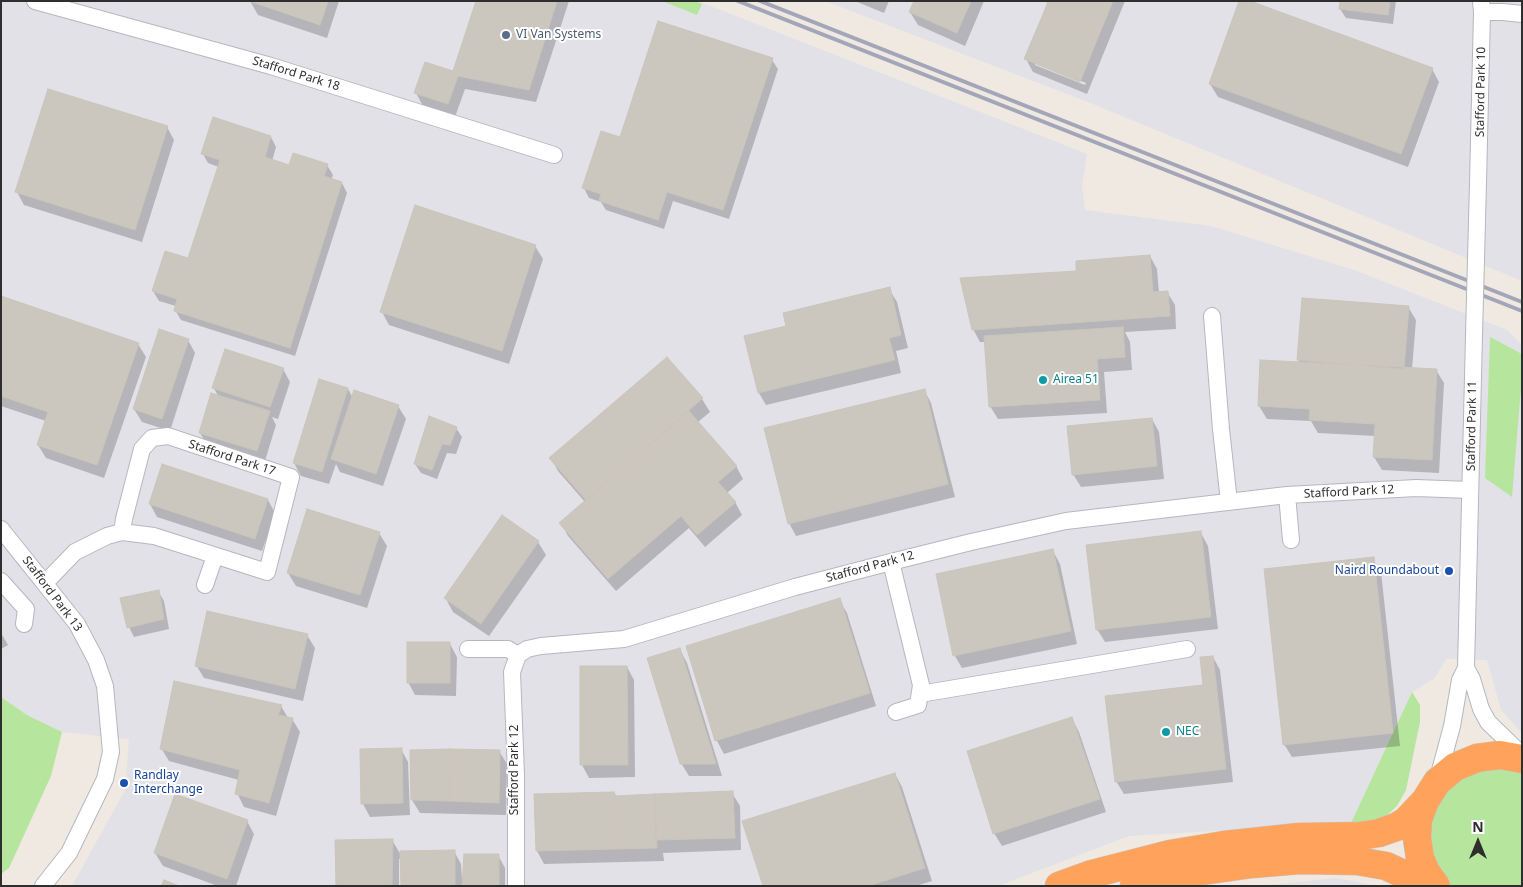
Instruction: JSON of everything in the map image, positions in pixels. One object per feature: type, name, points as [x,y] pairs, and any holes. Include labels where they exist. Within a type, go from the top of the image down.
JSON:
[{"type":"highway","points":[[1058,886],[1092,874],[1170,854],[1224,845],[1298,838],[1360,836],[1379,833],[1406,821],[1455,767],[1477,758],[1500,755],[1522,757]]},
{"type":"highway","points":[[1431,792],[1418,820],[1417,838],[1420,858],[1426,872],[1436,886]]},
{"type":"highway","points":[[1134,886],[1174,875],[1252,864],[1310,860],[1356,860],[1386,866],[1429,886]]},
{"type":"street","name":"Stafford Park 18","points":[[35,1],[271,66],[554,154]]},
{"type":"street","points":[[1482,7],[1522,14]]},
{"type":"street","name":"Stafford Park 10","points":[[1478,183],[1482,7]]},
{"type":"street","name":"Stafford Park 11","points":[[1431,792],[1452,726],[1460,680],[1466,668],[1478,183]]},
{"type":"street","points":[[1212,316],[1229,502]]},
{"type":"street","name":"Stafford Park 17","points":[[45,583],[75,552],[107,536],[122,532],[154,536],[267,572],[291,477],[168,436],[152,438],[142,450],[122,532]]},
{"type":"street","name":"Stafford Park 12","points":[[516,886],[516,775],[512,672],[518,655],[528,649],[541,646],[624,639],[795,587],[971,542],[1066,522],[1287,495],[1416,488],[1470,490]]},
{"type":"street","points":[[1287,495],[1291,540]]},
{"type":"street","name":"Stafford Park 13","points":[[1,530],[77,624],[96,660],[105,686],[111,752],[105,779],[69,853],[42,885]]},
{"type":"street","points":[[205,585],[215,556]]},
{"type":"street","points":[[891,562],[921,685],[918,705],[896,712]]},
{"type":"street","points":[[1,581],[26,609],[24,624]]},
{"type":"street","points":[[468,649],[508,650],[518,655]]},
{"type":"street","points":[[920,694],[1187,650]]},
{"type":"street","name":"Stafford Park 11","points":[[1466,668],[1472,679],[1481,709],[1488,722],[1522,757]]},
{"type":"shaded area","points":[[1,1],[698,1],[1087,154],[1082,186],[1085,210],[1211,226],[1357,271],[1507,330],[1522,345],[1522,733],[1501,710],[1487,660],[1446,659],[1435,678],[1412,692],[1351,823],[1129,836],[998,886],[72,886],[125,790],[129,739],[62,732],[27,715],[1,697]]},
{"type":"shaded area","points":[[825,1],[1522,1],[1522,281],[1088,102]]},
{"type":"shaded area","points":[[1336,878],[1377,886],[1260,886]]},
{"type":"green space","points":[[662,1],[696,1],[702,4],[697,15]]},
{"type":"green space","points":[[1490,337],[1522,354],[1522,376],[1512,497],[1485,478]]},
{"type":"green space","points":[[1412,692],[1420,705],[1420,722],[1406,790],[1397,806],[1381,821],[1351,823]]},
{"type":"green space","points":[[1,697],[27,715],[62,732],[51,776],[9,868],[1,874]]},
{"type":"green space","points":[[1483,765],[1522,768],[1522,886],[1447,886],[1443,881],[1426,836],[1442,790]]},
{"type":"building","points":[[249,1],[328,1],[320,25]]},
{"type":"building","points":[[476,1],[557,1],[529,90],[458,76],[448,104],[414,93],[425,62],[453,71]]},
{"type":"building","points":[[914,1],[971,1],[957,33],[909,12]]},
{"type":"building","points":[[1048,1],[1113,1],[1099,35],[1044,12]]},
{"type":"building","points":[[1239,1],[1250,1],[1433,68],[1401,154],[1209,84]]},
{"type":"building","points":[[1340,1],[1390,1],[1388,15],[1339,9]]},
{"type":"building","points":[[1044,12],[1099,35],[1080,82],[1024,59]]},
{"type":"building","points":[[658,21],[773,58],[723,210],[667,192],[658,220],[599,201],[601,194],[582,188],[601,131],[620,137]]},
{"type":"building","points":[[48,89],[168,126],[135,230],[15,192]]},
{"type":"building","points":[[213,117],[271,136],[265,157],[289,165],[293,153],[328,164],[324,176],[342,182],[290,348],[174,311],[177,299],[152,291],[165,251],[188,258],[220,160],[201,154]]},
{"type":"building","points":[[415,205],[536,245],[502,351],[380,312]]},
{"type":"building","points":[[1150,255],[1153,292],[1168,291],[1170,316],[972,330],[960,278],[1076,271],[1076,261]]},
{"type":"building","points":[[890,287],[901,335],[889,338],[895,360],[758,393],[744,336],[786,326],[783,313]]},
{"type":"building","points":[[1,296],[139,343],[97,465],[37,445],[48,412],[1,396]]},
{"type":"building","points":[[1302,298],[1409,306],[1404,369],[1297,360]]},
{"type":"building","name":"Airea 51","points":[[1123,327],[1125,357],[1097,359],[1100,400],[989,407],[984,336]]},
{"type":"building","points":[[159,329],[189,339],[162,419],[133,409]]},
{"type":"building","points":[[225,349],[284,368],[270,407],[212,388]]},
{"type":"building","points":[[667,357],[703,398],[586,500],[549,458]]},
{"type":"building","points":[[1260,360],[1437,369],[1432,460],[1373,457],[1375,424],[1309,420],[1310,409],[1258,406]]},
{"type":"building","points":[[319,379],[348,388],[322,472],[293,463]]},
{"type":"building","points":[[925,389],[948,484],[788,524],[764,428]]},
{"type":"building","points":[[354,390],[399,405],[376,474],[331,459]]},
{"type":"building","points":[[211,393],[270,411],[257,451],[199,433]]},
{"type":"building","points":[[689,411],[737,466],[718,482],[736,502],[697,535],[681,516],[608,579],[559,523]]},
{"type":"building","points":[[429,416],[457,427],[450,445],[442,444],[432,470],[414,464]]},
{"type":"building","points":[[1152,418],[1157,466],[1072,475],[1067,426]]},
{"type":"building","points":[[162,464],[268,499],[255,539],[149,504]]},
{"type":"building","points":[[307,509],[380,532],[360,595],[287,573]]},
{"type":"building","points":[[502,515],[539,541],[481,624],[444,598]]},
{"type":"building","points":[[1201,531],[1211,617],[1096,630],[1086,545]]},
{"type":"building","points":[[1053,549],[1071,631],[953,656],[936,574]]},
{"type":"building","points":[[1374,557],[1393,733],[1283,745],[1264,569]]},
{"type":"building","points":[[159,590],[164,619],[127,628],[120,598]]},
{"type":"building","points":[[840,598],[870,693],[715,741],[686,646]]},
{"type":"building","points":[[207,611],[308,634],[295,689],[195,666]]},
{"type":"building","points":[[407,642],[450,642],[450,683],[407,683]]},
{"type":"building","points":[[680,648],[716,764],[680,764],[647,658]]},
{"type":"building","name":"NEC","points":[[1213,656],[1226,769],[1115,782],[1105,696],[1203,685],[1200,657]]},
{"type":"building","points":[[580,666],[627,666],[628,765],[580,765]]},
{"type":"building","points":[[174,681],[282,705],[278,715],[293,718],[269,803],[235,794],[240,770],[160,749]]},
{"type":"building","points":[[1072,717],[1100,799],[993,834],[967,751]]},
{"type":"building","points":[[402,748],[403,803],[361,804],[360,749]]},
{"type":"building","points":[[450,749],[449,801],[411,800],[410,750]]},
{"type":"building","points":[[450,749],[500,750],[499,803],[449,801]]},
{"type":"building","points":[[895,773],[925,868],[868,886],[763,886],[742,821]]},
{"type":"building","points":[[733,791],[735,838],[656,840],[655,794]]},
{"type":"building","points":[[614,792],[616,796],[616,849],[536,851],[534,794]]},
{"type":"building","points":[[175,794],[248,820],[227,879],[154,853]]},
{"type":"building","points":[[655,794],[657,848],[616,849],[616,796]]},
{"type":"building","points":[[393,839],[392,886],[336,886],[335,840]]},
{"type":"building","points":[[455,850],[455,886],[401,886],[400,851]]},
{"type":"building","points":[[464,854],[499,854],[499,886],[462,886]]},
{"type":"building","points":[[164,880],[179,886],[161,886]]},
{"type":"railway","points":[[738,1],[1522,311]]},
{"type":"railway","points":[[760,1],[1522,302]]},
{"type":"place","name":"VI Van Systems","points":[[506,35]]},
{"type":"place","name":"Airea 51","points":[[1043,380]]},
{"type":"place","name":"Naird Roundabout","points":[[1449,571]]},
{"type":"place","name":"NEC","points":[[1166,732]]},
{"type":"place","name":"Randlay Interchange","points":[[124,783]]}]
